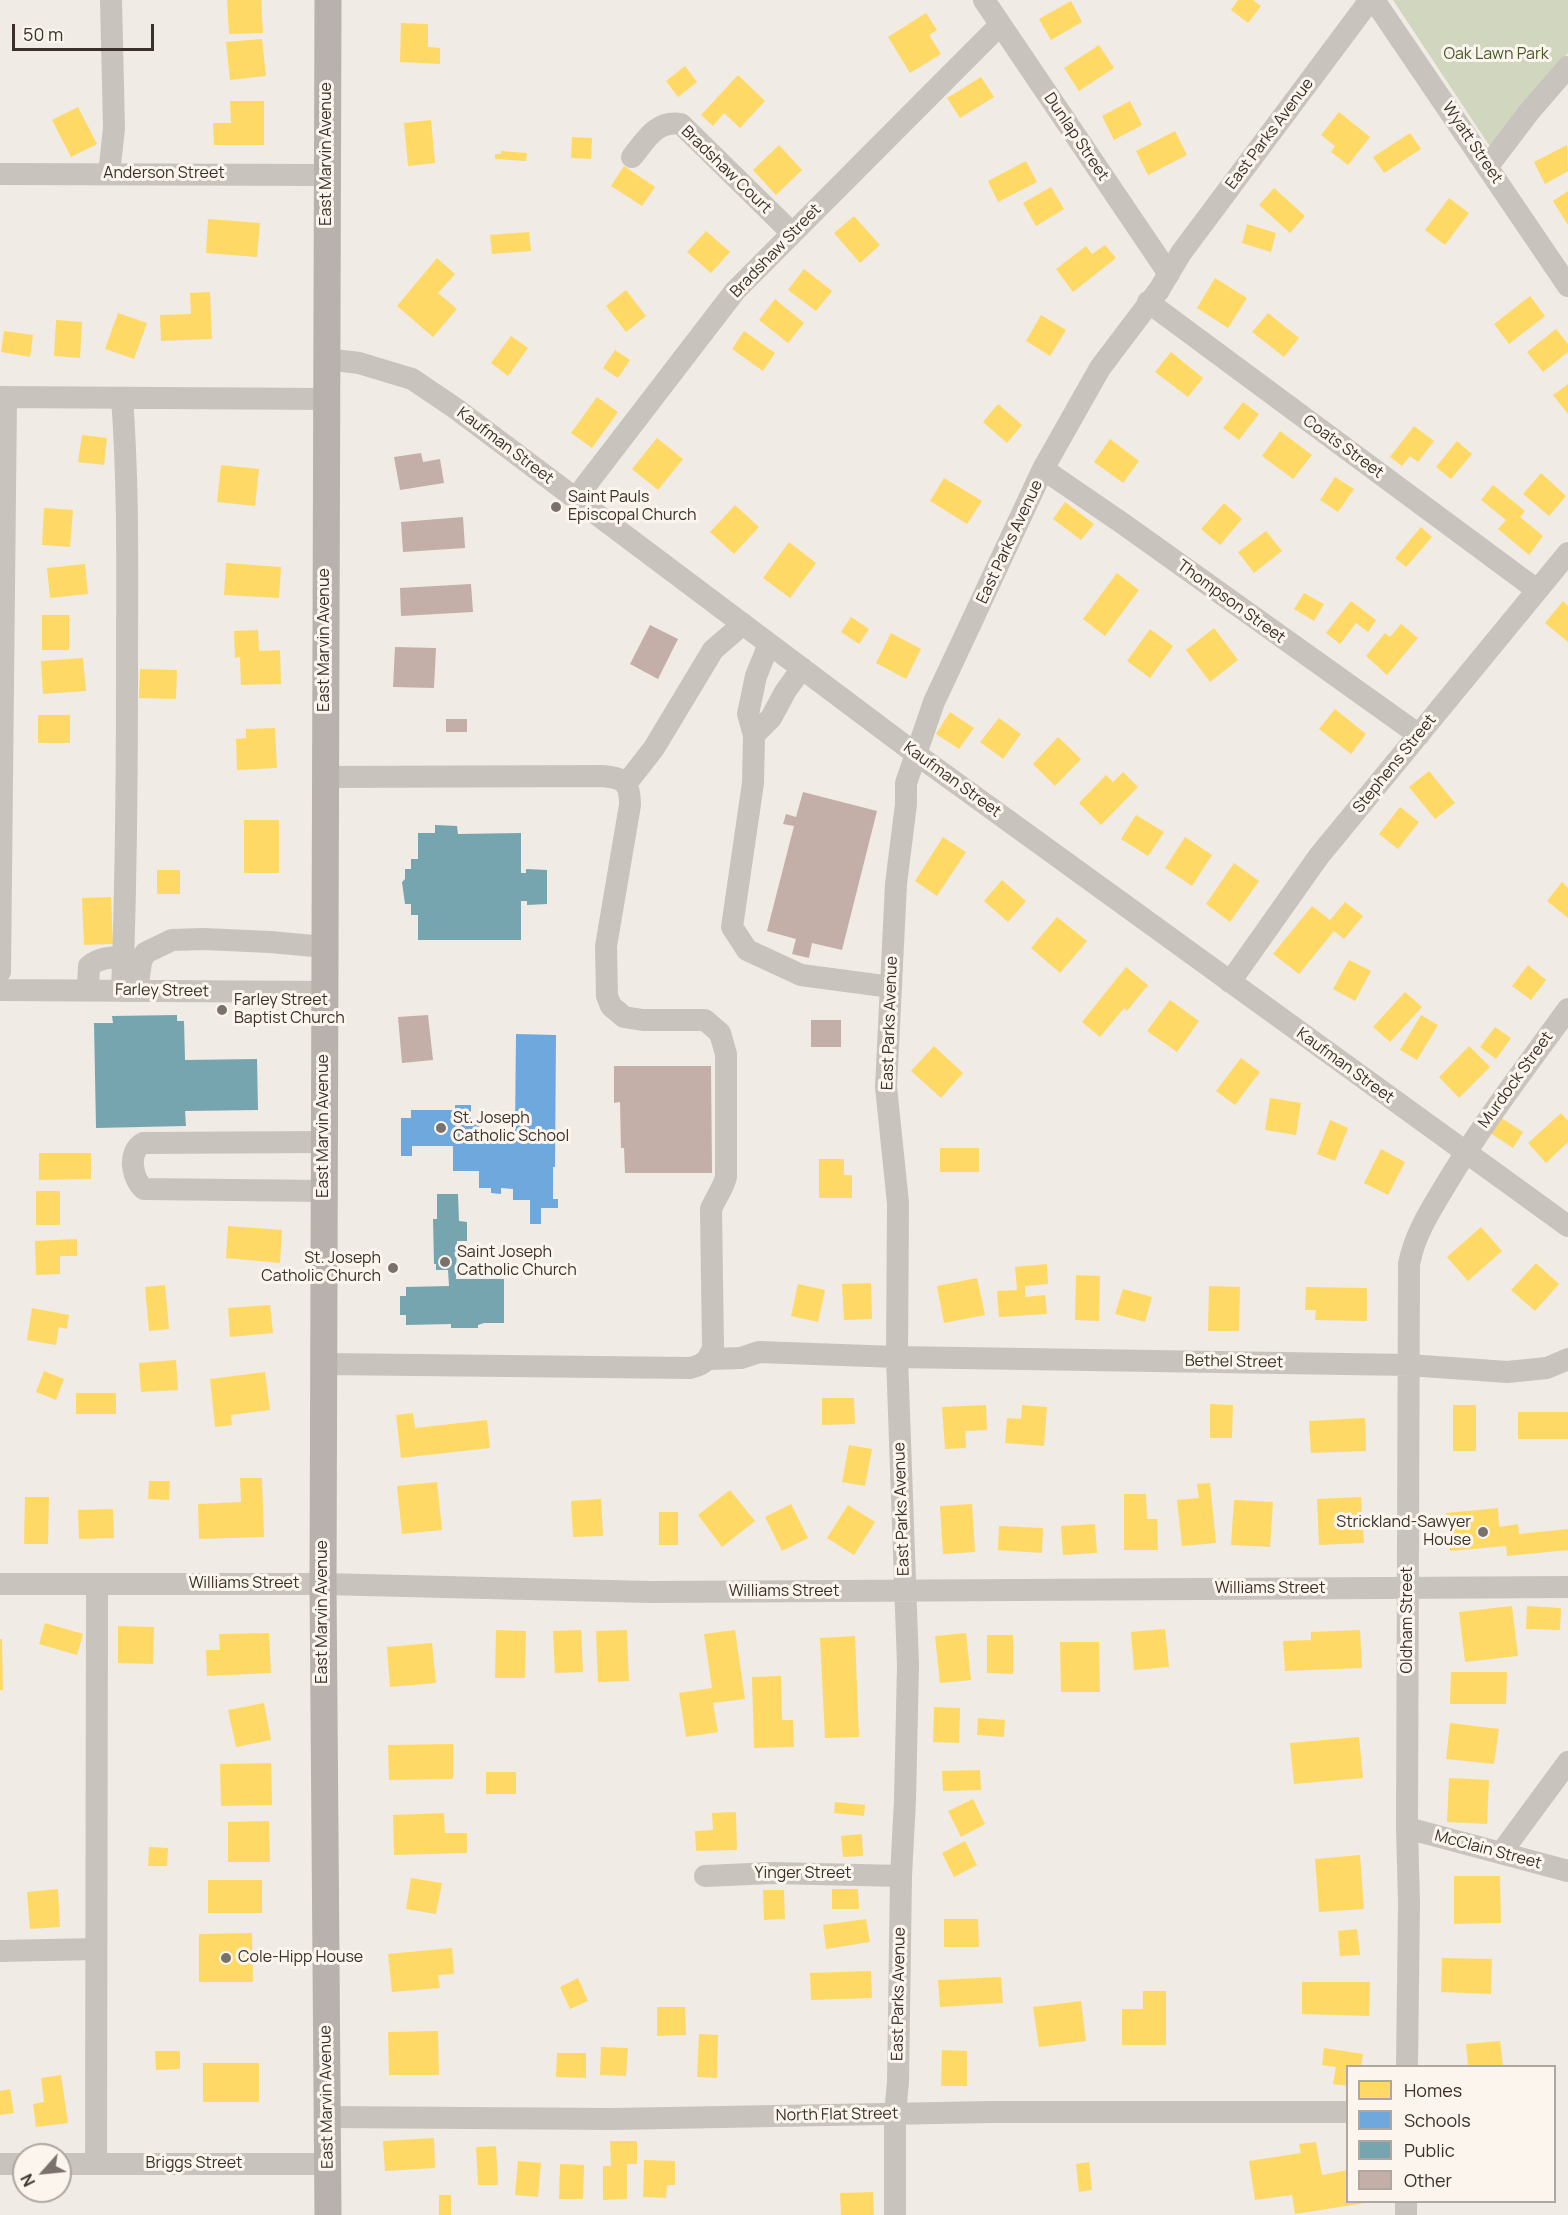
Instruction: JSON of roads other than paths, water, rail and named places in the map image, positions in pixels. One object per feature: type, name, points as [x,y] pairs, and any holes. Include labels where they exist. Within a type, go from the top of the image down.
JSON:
[{"type":"main road","name":"East Marvin Avenue","points":[[328,0],[323,1584],[328,2215]]},
{"type":"street","points":[[109,174],[114,128],[111,0]]},
{"type":"street","name":"Dunlap Street","points":[[984,0],[1169,274]]},
{"type":"street","name":"East Parks Avenue","points":[[895,2215],[895,2114],[898,2082],[901,1876],[908,1665],[897,1357],[898,1203],[886,1087],[896,884],[906,804],[906,783],[934,702],[1043,469],[1072,422],[1100,368],[1169,274],[1181,253],[1370,0]]},
{"type":"street","name":"Wyatt Street","points":[[1374,0],[1568,286]]},
{"type":"street","name":"Bradshaw Street","points":[[576,498],[735,291],[1000,25]]},
{"type":"street","points":[[1488,166],[1529,112],[1568,67]]},
{"type":"street","name":"Bradshaw Court","points":[[632,157],[652,132],[670,123],[681,124],[792,233]]},
{"type":"street","name":"Anderson Street","points":[[0,174],[327,175]]},
{"type":"street","name":"Coats Street","points":[[1148,302],[1538,590]]},
{"type":"street","name":"Kaufman Street","points":[[326,359],[359,363],[412,379],[463,414],[916,754],[1568,1226]]},
{"type":"street","points":[[0,972],[3,398],[326,399]]},
{"type":"street","points":[[122,398],[127,467],[128,565],[128,803],[123,957],[130,991]]},
{"type":"street","name":"Thompson Street","points":[[1043,469],[1419,735]]},
{"type":"street","name":"Stephens Street","points":[[1230,982],[1319,856],[1568,553]]},
{"type":"street","points":[[626,784],[654,748],[713,650],[743,624]]},
{"type":"street","points":[[769,644],[756,676],[748,714],[754,735],[753,783],[732,927],[747,950],[801,975],[891,987]]},
{"type":"street","points":[[754,735],[771,718],[784,692],[802,668]]},
{"type":"street","points":[[324,777],[602,776],[618,778],[626,784],[630,792],[630,805],[606,946],[608,996],[611,1006],[624,1017],[643,1020],[705,1020],[720,1033],[726,1054],[726,1177],[724,1188],[711,1209],[713,1348],[709,1359]]},
{"type":"street","points":[[130,991],[145,953],[172,940],[270,942],[325,947]]},
{"type":"street","points":[[88,989],[89,966],[96,960],[123,957]]},
{"type":"street","name":"Farley Street","points":[[0,990],[325,992]]},
{"type":"street","name":"Murdock Street","points":[[1465,1152],[1568,1009]]},
{"type":"street","points":[[324,1142],[143,1143],[135,1152],[133,1168],[138,1184],[144,1189],[324,1191]]},
{"type":"street","name":"Oldham Street","points":[[1407,2065],[1409,1264],[1413,1245],[1421,1226],[1465,1152]]},
{"type":"street","name":"Bethel Street","points":[[324,1365],[690,1368],[701,1366],[709,1359],[741,1358],[759,1352],[897,1357],[1409,1365],[1507,1372],[1547,1368],[1568,1359]]},
{"type":"street","name":"Williams Street","points":[[0,1584],[323,1584],[651,1592],[1568,1587]]},
{"type":"street","points":[[96,2164],[97,1584]]},
{"type":"street","points":[[1501,1853],[1568,1762]]},
{"type":"street","name":"McClain Street","points":[[1407,1828],[1568,1871]]},
{"type":"street","name":"Yinger Street","points":[[705,1876],[773,1873],[901,1876]]},
{"type":"street","points":[[0,1952],[96,1949]]},
{"type":"street","name":"North Flat Street","points":[[327,2117],[613,2119],[895,2114],[1346,2112]]},
{"type":"street","name":"Briggs Street","points":[[72,2164],[327,2164]]},
{"type":"place","name":"Saint Pauls Episcopal Church","points":[[556,507]]},
{"type":"place","name":"Farley Street Baptist Church","points":[[222,1010]]},
{"type":"place","name":"St. Joseph Catholic School","points":[[441,1128]]},
{"type":"place","name":"Saint Joseph Catholic Church","points":[[445,1262]]},
{"type":"place","name":"St. Joseph Catholic Church","points":[[393,1268]]},
{"type":"place","name":"Strickland-Sawyer House","points":[[1483,1532]]},
{"type":"place","name":"Cole-Hipp House","points":[[226,1958]]},
{"type":"park label","name":"Oak Lawn Park","points":[[1496,55]]}]
